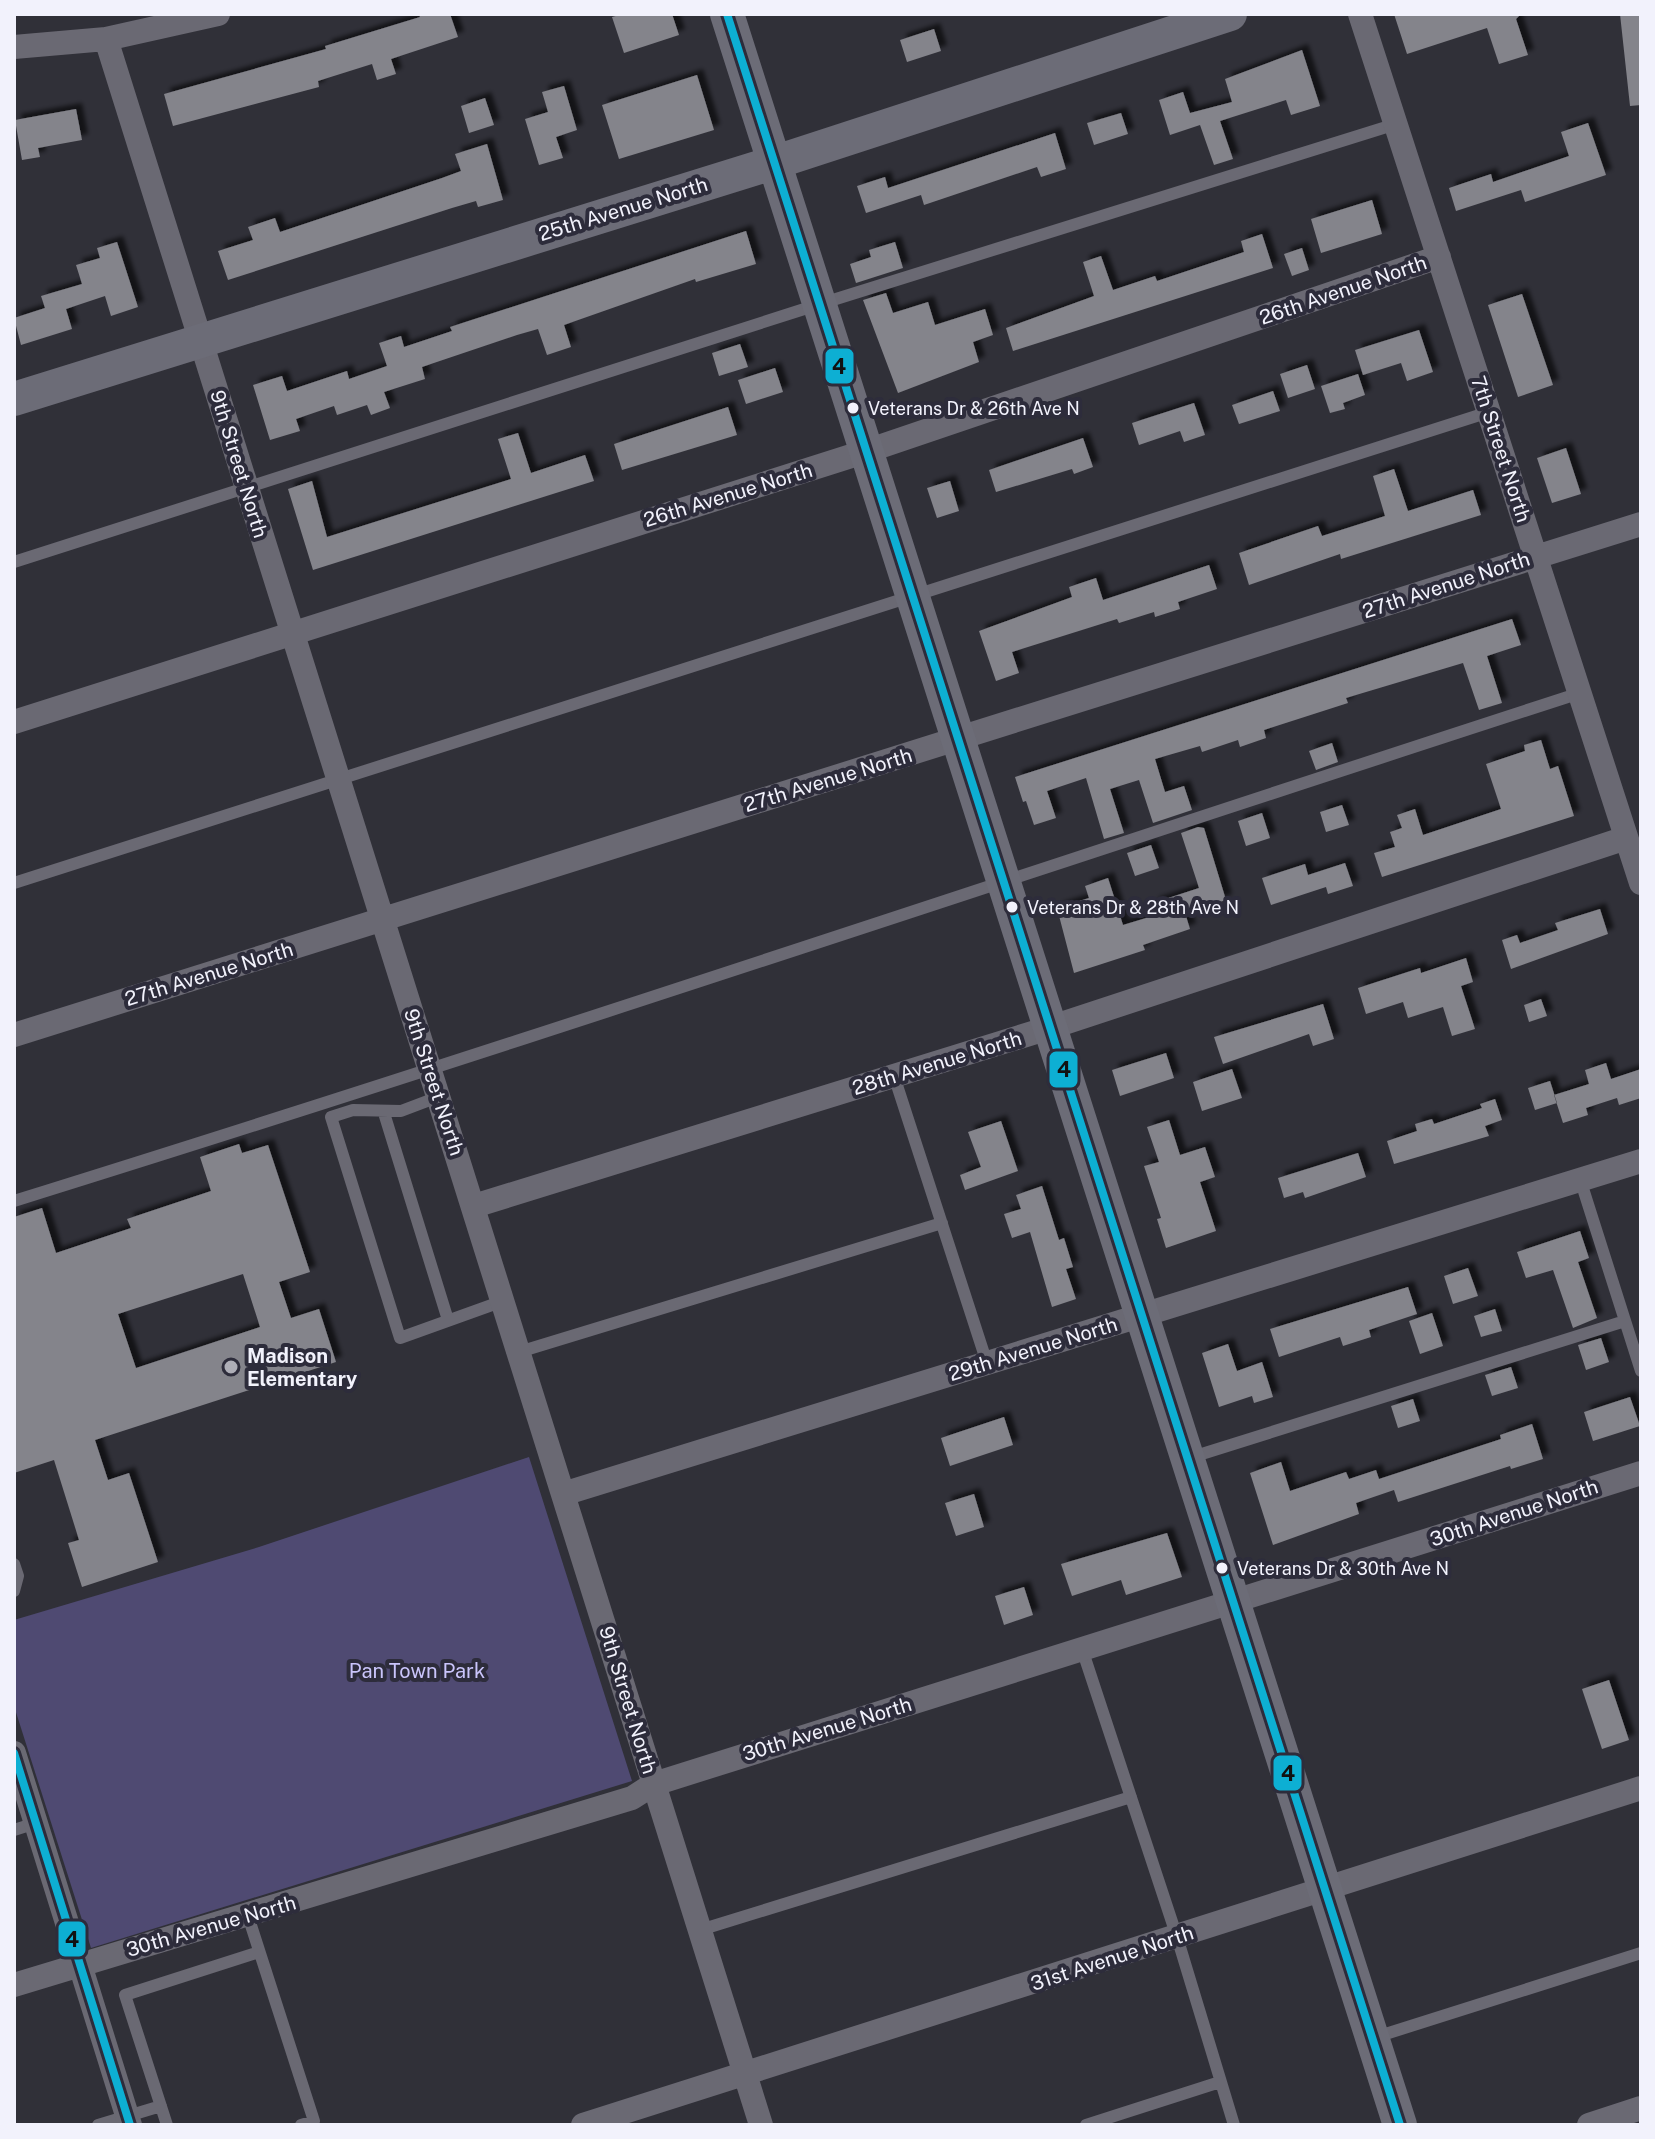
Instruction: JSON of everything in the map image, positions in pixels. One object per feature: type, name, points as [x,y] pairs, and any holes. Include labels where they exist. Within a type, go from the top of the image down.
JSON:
[{"type":"main road","name":"25th Avenue North","points":[[14,399],[776,162],[1230,14]]},
{"type":"main road","points":[[730,15],[1400,2125]]},
{"type":"street","points":[[14,47],[106,39],[218,14]]},
{"type":"street","name":"7th Street North","points":[[1360,14],[1641,883]]},
{"type":"street","name":"9th Street North","points":[[106,39],[761,2125]]},
{"type":"street","name":"26th Avenue North","points":[[14,722],[867,451],[1439,257]]},
{"type":"street","name":"27th Avenue North","points":[[14,1035],[1641,524]]},
{"type":"street","name":"28th Avenue North","points":[[474,1206],[1052,1027],[1626,838]]},
{"type":"street","name":"29th Avenue North","points":[[563,1494],[1641,1161]]},
{"type":"street","name":"30th Avenue North","points":[[14,1985],[632,1798],[654,1784],[1641,1473]]},
{"type":"street","points":[[14,1753],[25,1827],[80,1965],[129,2120]]},
{"type":"street","name":"31st Avenue North","points":[[592,2124],[1641,1788]]},
{"type":"street","points":[[1589,2125],[1641,2108]]},
{"type":"lane","points":[[14,562],[820,304],[1396,124]]},
{"type":"lane","points":[[14,883],[1489,412]]},
{"type":"lane","points":[[14,1201],[430,1071],[1580,693]]},
{"type":"lane","points":[[894,1076],[987,1363]]},
{"type":"lane","points":[[438,1097],[401,1111],[353,1110],[331,1117],[400,1338],[503,1301]]},
{"type":"lane","points":[[384,1113],[448,1320]]},
{"type":"lane","points":[[1580,1179],[1641,1371]]},
{"type":"lane","points":[[519,1352],[942,1223]]},
{"type":"lane","points":[[1189,1458],[1625,1321]]},
{"type":"lane","points":[[14,1564],[18,1576],[14,1591]]},
{"type":"lane","points":[[1082,1649],[1177,1937],[1234,2125]]},
{"type":"lane","points":[[700,1930],[1131,1797]]},
{"type":"lane","points":[[248,1916],[310,2124]]},
{"type":"lane","points":[[167,2125],[125,1995],[259,1952]]},
{"type":"lane","points":[[1373,2038],[1641,1953]]},
{"type":"lane","points":[[1086,2125],[1220,2082]]},
{"type":"lane","points":[[98,2125],[129,2120],[161,2106]]},
{"type":"green space","name":"Pan Town Park","points":[[529,1457],[632,1781],[91,1948],[14,1706],[14,1620],[259,1547]]},
{"type":"building","points":[[419,14],[450,14],[458,37],[391,59],[396,74],[377,80],[372,64],[318,81],[319,87],[173,126],[164,94],[326,49],[325,46],[420,17]]},
{"type":"building","points":[[623,14],[672,14],[679,35],[624,53],[612,17]]},
{"type":"building","points":[[1394,14],[1521,14],[1516,19],[1528,55],[1499,64],[1487,28],[1407,54]]},
{"type":"building","points":[[1620,14],[1641,14],[1641,105],[1630,106]]},
{"type":"building","points":[[934,29],[941,51],[907,62],[900,40]]},
{"type":"building","points":[[1302,50],[1320,106],[1291,115],[1286,100],[1220,121],[1233,159],[1214,165],[1200,125],[1170,135],[1159,100],[1183,92],[1190,113],[1232,102],[1225,79]]},
{"type":"building","points":[[697,75],[714,130],[619,159],[602,105]]},
{"type":"building","points":[[564,86],[577,130],[556,137],[563,158],[539,165],[525,119],[548,112],[542,92]]},
{"type":"building","points":[[485,98],[494,125],[469,133],[461,106]]},
{"type":"building","points":[[76,109],[82,140],[38,148],[40,157],[22,160],[15,120]]},
{"type":"building","points":[[1121,113],[1128,134],[1094,145],[1087,123]]},
{"type":"building","points":[[1588,123],[1606,175],[1525,202],[1521,190],[1456,211],[1449,188],[1491,174],[1493,182],[1569,156],[1561,132]]},
{"type":"building","points":[[1055,133],[1066,169],[1041,177],[1037,167],[924,205],[921,195],[866,213],[857,186],[885,177],[888,188]]},
{"type":"building","points":[[487,144],[503,200],[478,207],[476,201],[228,280],[218,251],[253,240],[248,227],[275,218],[280,232],[442,178],[461,171],[455,154]]},
{"type":"building","points":[[1372,200],[1382,234],[1321,253],[1311,219]]},
{"type":"building","points":[[746,231],[756,264],[696,282],[695,279],[564,325],[571,347],[547,355],[538,329],[517,335],[422,367],[425,379],[384,392],[390,408],[371,415],[367,405],[337,415],[334,406],[296,419],[300,431],[270,440],[253,385],[282,376],[287,391],[347,371],[349,379],[387,366],[379,343],[401,336],[404,347],[452,331],[450,327]]},
{"type":"building","points":[[1262,234],[1273,268],[1013,351],[1006,328],[1094,296],[1083,262],[1101,256],[1113,290],[1155,276],[1157,281],[1244,252],[1241,241]]},
{"type":"building","points":[[117,242],[138,307],[111,316],[105,296],[66,309],[72,329],[21,345],[14,318],[45,308],[41,296],[82,284],[76,265],[100,258],[97,248]]},
{"type":"building","points":[[895,242],[903,268],[856,283],[850,264],[871,257],[869,250]]},
{"type":"building","points":[[1302,248],[1309,270],[1292,276],[1284,254]]},
{"type":"building","points":[[886,293],[893,313],[928,302],[935,325],[985,309],[993,335],[973,342],[979,362],[898,393],[863,300]]},
{"type":"building","points":[[1522,294],[1553,385],[1518,397],[1488,305]]},
{"type":"building","points":[[1419,330],[1433,372],[1407,381],[1401,363],[1363,375],[1355,350]]},
{"type":"building","points":[[740,344],[748,367],[719,376],[712,353]]},
{"type":"building","points":[[1307,365],[1315,389],[1288,398],[1280,374]]},
{"type":"building","points":[[775,368],[783,392],[746,404],[738,380]]},
{"type":"building","points":[[1358,374],[1365,395],[1343,403],[1345,409],[1330,413],[1321,386]]},
{"type":"building","points":[[1273,391],[1280,411],[1239,424],[1232,405]]},
{"type":"building","points":[[1194,403],[1205,435],[1184,442],[1180,431],[1139,445],[1132,423]]},
{"type":"building","points":[[728,407],[737,435],[622,470],[614,444]]},
{"type":"building","points":[[518,433],[531,473],[585,455],[594,481],[313,570],[288,489],[312,481],[327,537],[511,479],[498,439]]},
{"type":"building","points":[[1083,438],[1093,467],[1074,474],[1072,469],[996,492],[989,470]]},
{"type":"building","points":[[1566,448],[1581,494],[1552,503],[1537,458]]},
{"type":"building","points":[[1394,469],[1408,511],[1473,490],[1481,515],[1341,559],[1340,554],[1249,585],[1239,553],[1318,526],[1322,536],[1385,516],[1373,476]]},
{"type":"building","points":[[950,481],[959,511],[937,518],[927,488]]},
{"type":"building","points":[[1209,565],[1217,589],[1178,602],[1180,609],[1155,617],[1154,612],[1119,623],[1117,619],[1012,652],[1019,673],[996,681],[979,631],[1072,597],[1069,587],[1096,578],[1103,600]]},
{"type":"building","points":[[1512,619],[1521,645],[1487,656],[1502,703],[1479,710],[1463,663],[1346,698],[1348,703],[1264,730],[1266,738],[1240,747],[1238,740],[1202,752],[1200,746],[1155,759],[1165,792],[1184,786],[1192,810],[1153,823],[1139,780],[1110,789],[1124,833],[1104,839],[1086,778],[1047,791],[1056,818],[1034,825],[1026,801],[1023,802],[1015,777]]},
{"type":"building","points":[[1541,740],[1550,769],[1558,766],[1574,816],[1382,877],[1374,853],[1395,847],[1390,832],[1402,828],[1397,815],[1415,809],[1423,835],[1501,809],[1486,764],[1525,751],[1524,745]]},
{"type":"building","points":[[1332,743],[1338,762],[1316,770],[1309,751]]},
{"type":"building","points":[[1342,805],[1349,825],[1326,832],[1320,812]]},
{"type":"building","points":[[1262,813],[1270,838],[1246,846],[1238,821]]},
{"type":"building","points":[[1204,828],[1226,900],[1185,913],[1190,929],[1143,945],[1145,950],[1074,973],[1057,908],[1089,898],[1085,886],[1108,878],[1123,925],[1156,915],[1153,903],[1199,888],[1181,833]]},
{"type":"building","points":[[1151,845],[1159,868],[1135,876],[1127,853]]},
{"type":"building","points":[[1345,863],[1353,886],[1328,894],[1326,887],[1271,905],[1262,878],[1305,864],[1308,875]]},
{"type":"building","points":[[1600,909],[1608,934],[1511,969],[1502,940],[1517,935],[1520,943],[1558,930],[1555,923]]},
{"type":"building","points":[[1466,958],[1473,982],[1461,986],[1475,1029],[1452,1036],[1443,1007],[1408,1018],[1403,1002],[1366,1014],[1358,988],[1420,968],[1421,973]]},
{"type":"building","points":[[1541,999],[1547,1016],[1529,1022],[1524,1005]]},
{"type":"building","points":[[1323,1004],[1334,1039],[1313,1046],[1309,1034],[1223,1064],[1214,1037]]},
{"type":"building","points":[[1166,1053],[1174,1078],[1120,1096],[1112,1070]]},
{"type":"building","points":[[1606,1063],[1611,1079],[1641,1069],[1641,1098],[1619,1105],[1617,1098],[1586,1108],[1588,1115],[1563,1123],[1554,1095],[1589,1084],[1585,1070]]},
{"type":"building","points":[[1232,1069],[1242,1098],[1202,1111],[1193,1082]]},
{"type":"building","points":[[1550,1081],[1557,1103],[1535,1110],[1528,1088]]},
{"type":"building","points":[[1495,1099],[1502,1120],[1485,1126],[1489,1136],[1394,1164],[1387,1141],[1417,1131],[1415,1124],[1432,1119],[1434,1124],[1482,1108],[1480,1104]]},
{"type":"building","points":[[1169,1120],[1180,1155],[1205,1147],[1215,1177],[1200,1182],[1216,1231],[1166,1248],[1157,1219],[1161,1218],[1144,1166],[1159,1162],[1147,1127]]},
{"type":"building","points":[[1001,1121],[1018,1171],[965,1190],[960,1175],[981,1167],[968,1132]]},
{"type":"building","name":"Madison Elementary","points":[[239,1144],[242,1153],[268,1145],[310,1272],[279,1282],[291,1318],[319,1309],[336,1362],[95,1440],[108,1480],[129,1473],[158,1562],[82,1587],[68,1543],[79,1540],[54,1460],[14,1473],[14,1217],[42,1208],[56,1253],[131,1228],[127,1219],[211,1191],[200,1157]],"holes":[[[243,1274],[260,1327],[136,1368],[118,1314]]]},
{"type":"building","points":[[1358,1153],[1366,1177],[1305,1198],[1303,1192],[1284,1198],[1278,1178]]},
{"type":"building","points":[[1042,1186],[1059,1240],[1064,1238],[1073,1267],[1066,1269],[1076,1299],[1052,1307],[1030,1232],[1012,1238],[1004,1214],[1021,1209],[1016,1195]]},
{"type":"building","points":[[1580,1231],[1589,1258],[1578,1262],[1597,1318],[1573,1328],[1553,1270],[1526,1278],[1517,1252]]},
{"type":"building","points":[[1468,1268],[1478,1296],[1453,1304],[1444,1276]]},
{"type":"building","points":[[1408,1287],[1417,1314],[1369,1330],[1371,1337],[1343,1346],[1340,1337],[1279,1357],[1270,1329]]},
{"type":"building","points":[[1495,1309],[1502,1331],[1481,1337],[1474,1316]]},
{"type":"building","points":[[1432,1313],[1443,1346],[1420,1354],[1409,1321]]},
{"type":"building","points":[[1601,1338],[1609,1362],[1586,1370],[1578,1345]]},
{"type":"building","points":[[1228,1344],[1237,1371],[1262,1362],[1273,1397],[1254,1403],[1252,1396],[1219,1407],[1202,1353]]},
{"type":"building","points":[[1511,1367],[1518,1388],[1492,1396],[1485,1375]]},
{"type":"building","points":[[1630,1397],[1640,1426],[1593,1441],[1584,1412]]},
{"type":"building","points":[[1413,1399],[1420,1421],[1398,1428],[1391,1406]]},
{"type":"building","points":[[1004,1417],[1013,1445],[950,1466],[941,1438]]},
{"type":"building","points":[[1532,1424],[1543,1459],[1511,1469],[1510,1466],[1398,1502],[1394,1490],[1356,1503],[1359,1514],[1273,1545],[1250,1473],[1281,1462],[1290,1491],[1346,1472],[1349,1479],[1376,1470],[1379,1479],[1501,1439],[1500,1435]]},
{"type":"building","points":[[974,1494],[984,1527],[956,1536],[945,1503]]},
{"type":"building","points":[[1167,1533],[1182,1577],[1126,1595],[1121,1580],[1072,1596],[1061,1564]]},
{"type":"building","points":[[1024,1587],[1033,1615],[1004,1625],[995,1596]]},
{"type":"building","points":[[1609,1680],[1629,1740],[1602,1749],[1582,1689]]},
{"type":"transit line","name":"4","points":[[727,14],[1400,2125]]},
{"type":"transit line","name":"4","points":[[14,1753],[130,2125]]},
{"type":"place","name":"Veterans Dr & 26th Ave N","points":[[853,408]]},
{"type":"place","name":"Veterans Dr & 28th Ave N","points":[[1012,907]]},
{"type":"place","name":"Madison Elementary","points":[[231,1367]]},
{"type":"place","name":"Veterans Dr & 30th Ave N","points":[[1222,1568]]}]
